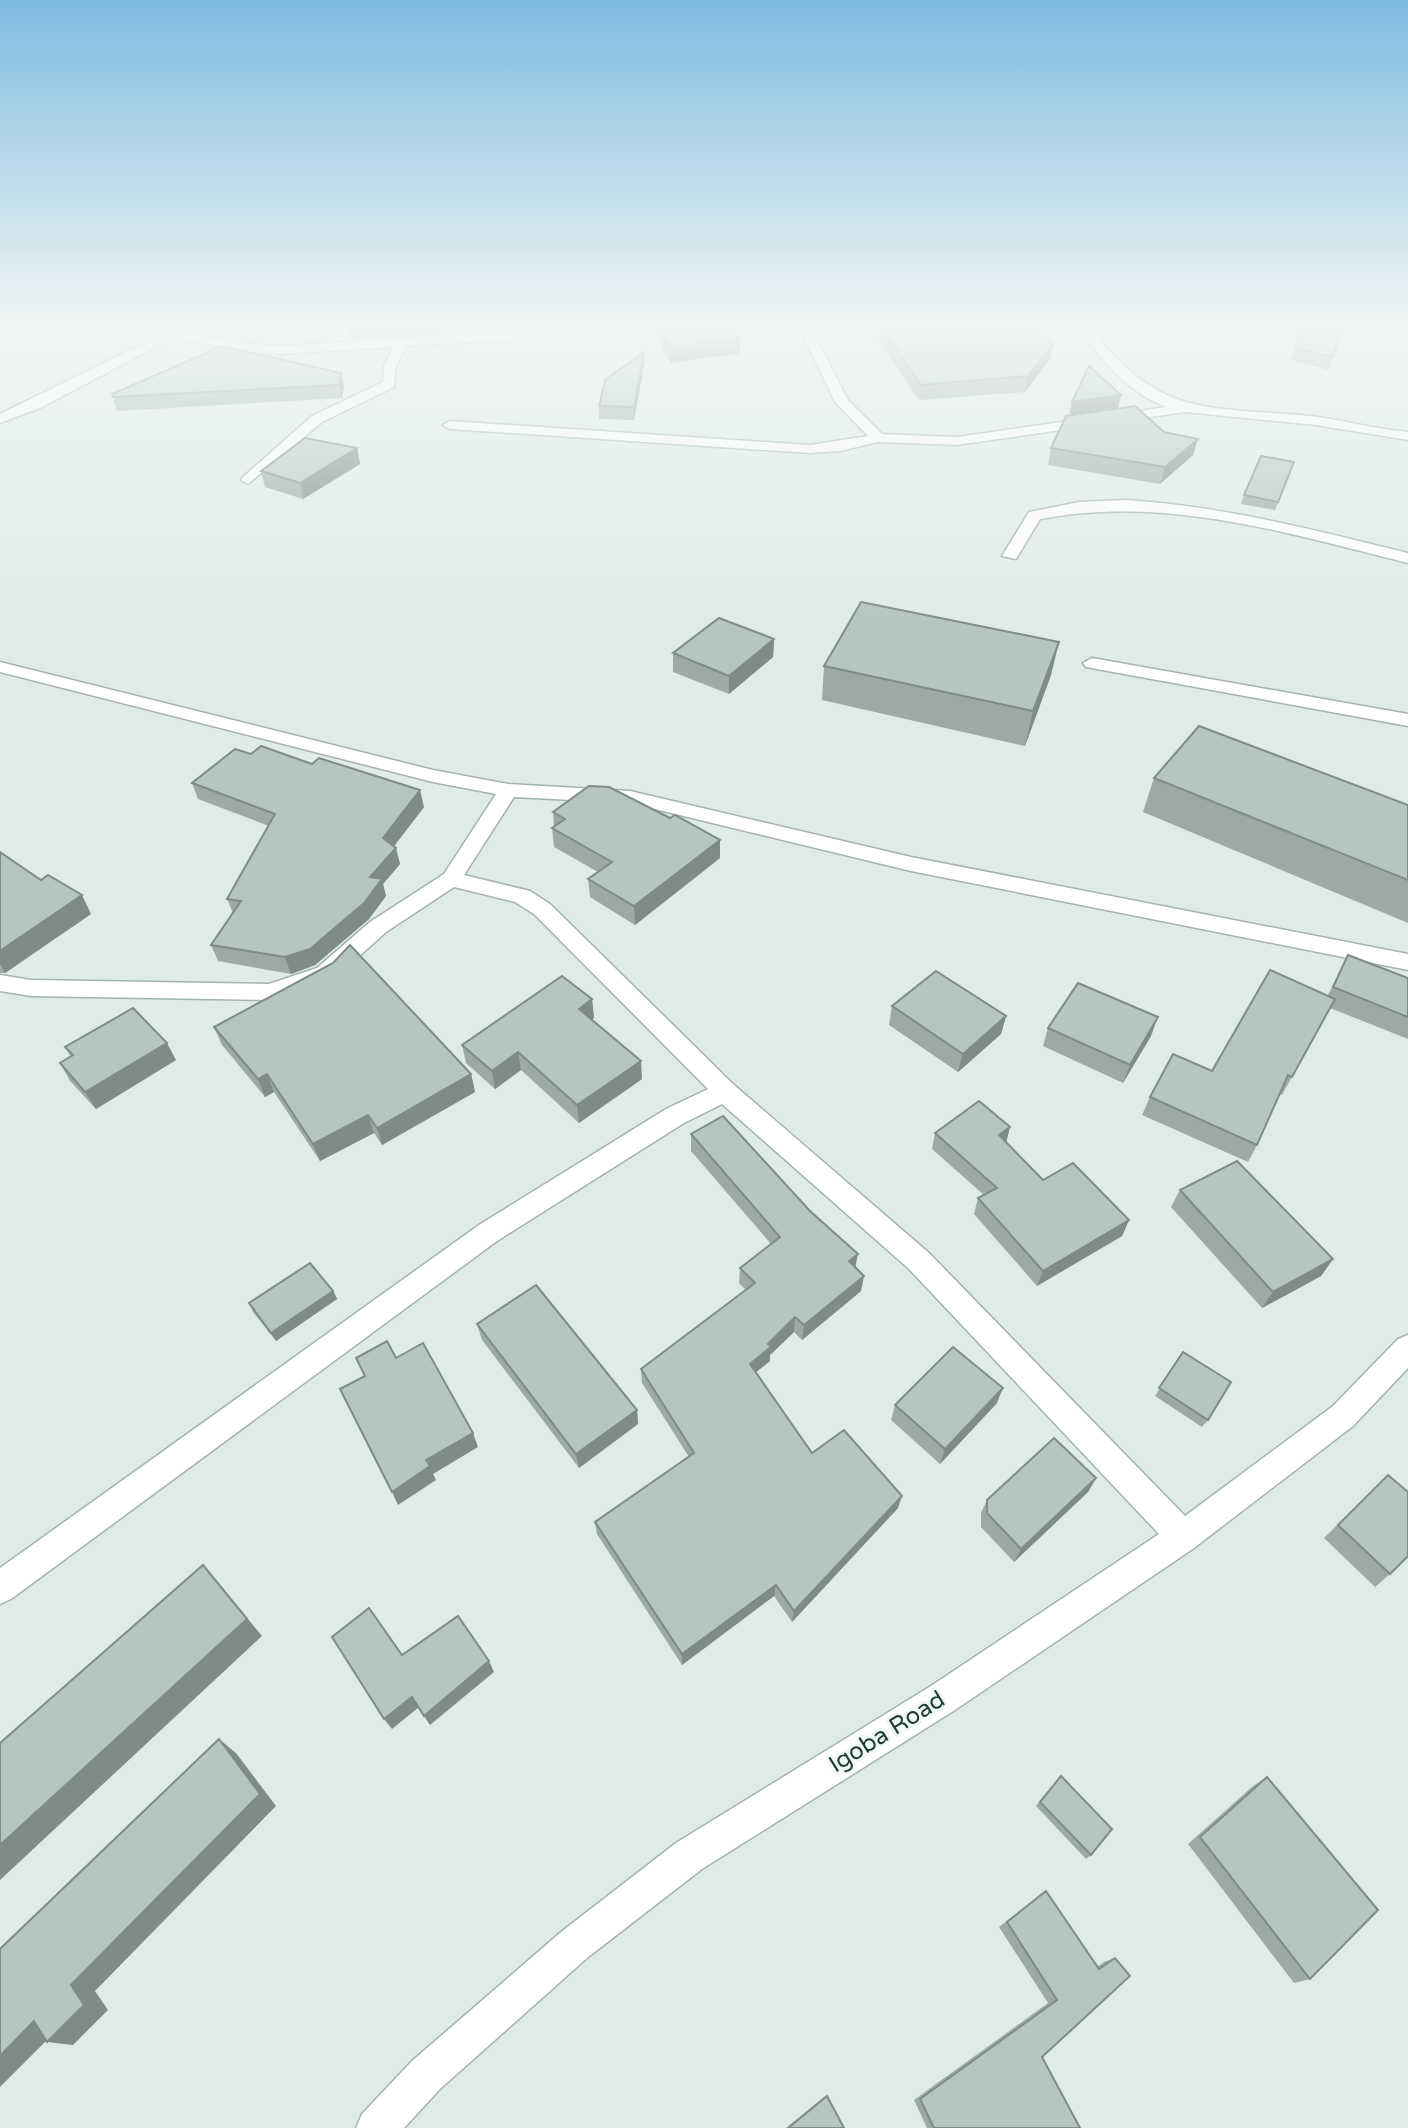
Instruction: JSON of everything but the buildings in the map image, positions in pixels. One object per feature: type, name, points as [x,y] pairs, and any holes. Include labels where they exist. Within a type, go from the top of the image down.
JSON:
[{"type":"street","points":[[248,480],[310,425]]},
{"type":"street","points":[[455,425],[810,449],[840,447],[878,438],[957,441],[1081,425]]},
{"type":"street","points":[[865,425],[878,438]]},
{"type":"street","points":[[1334,425],[1369,433],[1408,436]]},
{"type":"street","points":[[1010,556],[1034,515],[1087,503],[1257,520],[1408,558]]},
{"type":"street","points":[[1092,663],[1408,720]]},
{"type":"street","points":[[0,667],[298,744],[508,790],[630,797],[911,864],[1408,962]]},
{"type":"street","points":[[0,983],[31,988],[270,992],[325,974],[378,927],[451,879],[508,790]]},
{"type":"street","points":[[451,879],[522,896],[542,909],[697,1060],[725,1092],[919,1261],[1183,1537]]},
{"type":"street","points":[[0,1588],[488,1233],[675,1116],[725,1092]]},
{"type":"street","name":"Igoba Road","points":[[376,2128],[426,2075],[563,1955],[689,1856],[943,1698],[1183,1537],[1343,1416],[1408,1348]]}]
